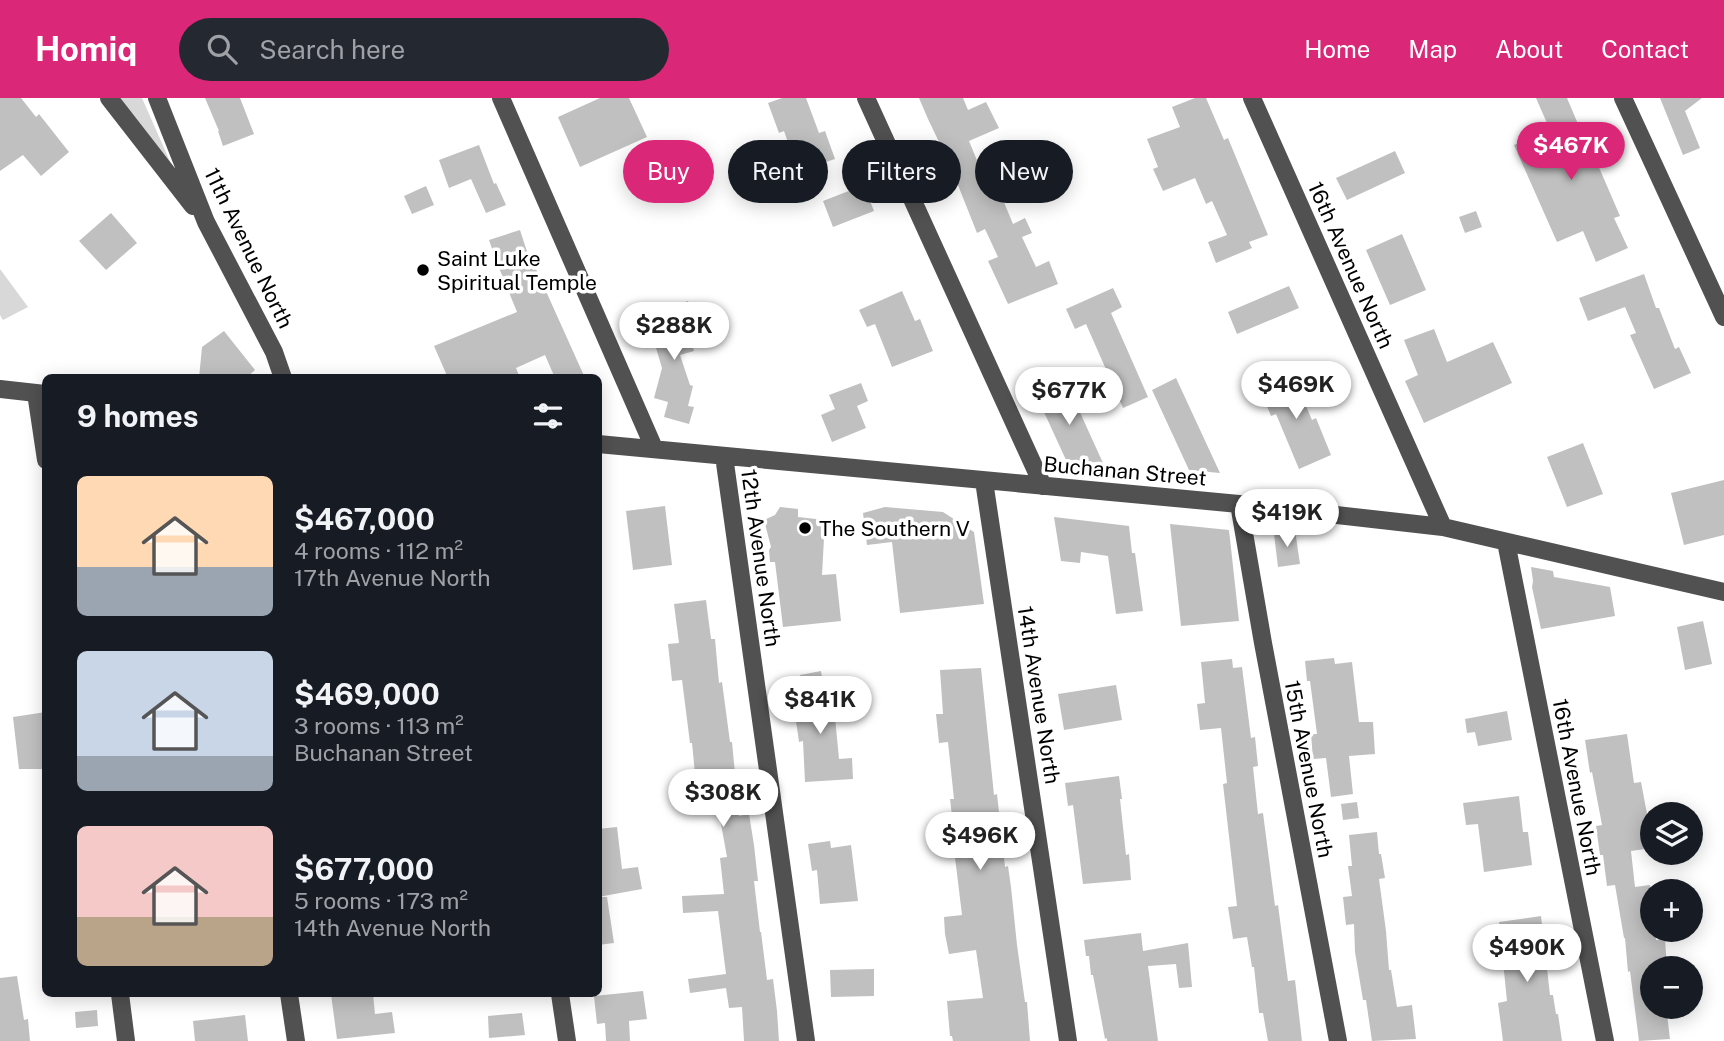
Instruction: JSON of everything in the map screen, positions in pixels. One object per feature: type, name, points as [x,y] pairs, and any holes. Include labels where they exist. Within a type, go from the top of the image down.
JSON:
[{"type":"street","name":"11th Avenue North","points":[[157,98],[206,222],[274,352],[282,374]]},
{"type":"street","points":[[501,98],[654,449]]},
{"type":"street","points":[[866,98],[1043,486]]},
{"type":"street","name":"16th Avenue North","points":[[1252,98],[1443,527]]},
{"type":"street","points":[[1623,98],[1724,317]]},
{"type":"street","points":[[119,101],[206,222]]},
{"type":"street","points":[[0,389],[41,393]]},
{"type":"street","name":"Buchanan Street","points":[[602,444],[1239,504],[1443,527],[1724,592]]},
{"type":"street","name":"12th Avenue North","points":[[724,456],[806,1041]]},
{"type":"street","name":"14th Avenue North","points":[[984,481],[1068,1041]]},
{"type":"street","name":"15th Avenue North","points":[[1239,504],[1265,657],[1338,1041]]},
{"type":"street","name":"16th Avenue North","points":[[1506,542],[1605,1041]]},
{"type":"street","points":[[120,997],[126,1041]]},
{"type":"street","points":[[289,997],[296,1041]]},
{"type":"street","points":[[560,997],[567,1041]]},
{"type":"shaded area","points":[[119,98],[142,98],[175,173]]},
{"type":"shaded area","points":[[0,269],[28,307],[3,320],[0,315]]},
{"type":"building","points":[[0,98],[21,98],[36,117],[39,114],[69,152],[41,176],[23,155],[0,171]]},
{"type":"building","points":[[205,98],[240,98],[254,134],[223,146]]},
{"type":"building","points":[[600,98],[629,98],[647,137],[640,140],[623,140],[623,148],[580,167],[558,117]]},
{"type":"building","points":[[782,98],[806,98],[819,133],[825,131],[835,159],[828,161],[828,140],[787,140],[784,131],[779,133],[768,103]]},
{"type":"building","points":[[919,98],[963,98],[968,110],[986,102],[999,128],[969,141],[975,156],[975,203],[1004,203],[1013,224],[1025,218],[1032,233],[1022,237],[1036,267],[1049,261],[1058,284],[1008,304],[988,261],[998,257],[985,229],[977,233],[961,193],[961,140],[938,140]]},
{"type":"building","points":[[1195,98],[1206,98],[1224,140],[1228,138],[1268,235],[1249,242],[1252,248],[1216,263],[1208,242],[1227,235],[1212,201],[1206,204],[1195,178],[1163,191],[1153,169],[1158,167],[1147,139],[1180,127],[1172,107]]},
{"type":"building","points":[[1536,98],[1567,98],[1620,216],[1614,218],[1628,248],[1596,262],[1583,231],[1557,242],[1514,145],[1550,130]]},
{"type":"building","points":[[1660,98],[1702,98],[1685,111],[1700,148],[1683,155]]},
{"type":"building","points":[[479,145],[494,184],[496,183],[506,205],[486,213],[471,179],[449,188],[439,160]]},
{"type":"building","points":[[1395,151],[1405,173],[1347,200],[1336,178]]},
{"type":"building","points":[[426,186],[434,205],[412,214],[404,196]]},
{"type":"building","points":[[842,194],[842,203],[871,203],[874,211],[833,227],[824,203],[828,203],[828,199]]},
{"type":"building","points":[[1476,211],[1482,227],[1465,233],[1459,217]]},
{"type":"building","points":[[111,213],[137,243],[106,270],[79,241]]},
{"type":"building","points":[[520,230],[533,270],[536,269],[583,374],[553,374],[545,355],[516,368],[518,374],[446,374],[434,346],[517,312],[489,240]]},
{"type":"building","points":[[1402,234],[1426,290],[1390,305],[1366,250]]},
{"type":"building","points":[[1644,274],[1675,349],[1679,347],[1691,373],[1654,389],[1630,335],[1636,333],[1625,307],[1588,321],[1579,298]]},
{"type":"building","points":[[1289,286],[1299,308],[1237,334],[1228,312]]},
{"type":"building","points":[[1113,288],[1122,307],[1111,313],[1148,397],[1123,408],[1086,324],[1075,329],[1066,309]]},
{"type":"building","points":[[902,291],[915,321],[920,319],[933,351],[892,367],[875,324],[867,327],[859,310]]},
{"type":"building","points":[[688,301],[693,315],[684,319],[694,351],[680,355],[690,385],[693,386],[688,406],[694,407],[689,424],[664,417],[668,402],[654,398],[662,368],[653,338],[663,334],[655,312]]},
{"type":"building","points":[[1434,329],[1447,362],[1493,342],[1512,383],[1424,423],[1405,381],[1418,375],[1404,340]]},
{"type":"building","points":[[224,331],[255,370],[250,374],[199,374],[202,347]]},
{"type":"building","points":[[1292,374],[1312,420],[1316,418],[1331,455],[1299,469],[1276,414],[1271,416],[1259,387]]},
{"type":"building","points":[[1176,378],[1220,473],[1189,470],[1152,390]]},
{"type":"building","points":[[861,383],[868,401],[857,406],[866,428],[832,442],[821,415],[835,409],[829,395]]},
{"type":"building","points":[[1068,386],[1103,463],[1066,460],[1038,399]]},
{"type":"building","points":[[1583,443],[1603,494],[1567,507],[1547,457]]},
{"type":"building","points":[[1724,480],[1724,535],[1684,545],[1671,493]]},
{"type":"building","points":[[665,506],[672,565],[633,570],[626,511]]},
{"type":"building","points":[[780,507],[798,509],[798,517],[825,520],[822,575],[836,574],[841,621],[783,627],[775,562],[770,562],[771,547],[764,520],[775,515]]},
{"type":"building","points":[[885,507],[943,512],[974,532],[984,604],[900,613],[892,542],[867,545],[863,513]]},
{"type":"building","points":[[1054,517],[1129,526],[1143,611],[1116,614],[1108,556],[1081,552],[1080,563],[1061,561]]},
{"type":"building","points":[[1170,524],[1229,530],[1239,621],[1181,626]]},
{"type":"building","points":[[1295,530],[1300,564],[1278,567],[1274,534]]},
{"type":"building","points":[[1531,567],[1553,571],[1554,577],[1610,587],[1615,616],[1541,629],[1532,587]]},
{"type":"building","points":[[706,600],[711,639],[715,639],[719,683],[722,682],[732,742],[739,816],[749,814],[758,881],[754,881],[760,932],[767,980],[773,979],[779,1041],[744,1041],[742,1007],[729,1008],[726,988],[690,993],[688,979],[726,974],[718,911],[683,913],[682,896],[724,894],[720,858],[727,857],[717,802],[698,804],[682,680],[672,681],[668,644],[679,643],[674,604]]},
{"type":"building","points":[[1703,621],[1712,664],[1685,670],[1677,627]]},
{"type":"building","points":[[1334,658],[1335,664],[1352,662],[1359,722],[1373,722],[1375,754],[1349,756],[1353,794],[1331,797],[1326,758],[1313,759],[1311,734],[1317,734],[1305,661]]},
{"type":"building","points":[[1232,659],[1233,668],[1242,667],[1251,738],[1255,737],[1258,766],[1253,767],[1258,814],[1263,813],[1275,906],[1278,905],[1288,981],[1295,980],[1302,1041],[1268,1041],[1263,1013],[1259,1013],[1254,967],[1247,937],[1233,939],[1228,907],[1237,906],[1223,784],[1227,783],[1221,728],[1200,730],[1197,704],[1205,703],[1201,662]]},
{"type":"building","points":[[981,668],[994,795],[997,794],[1005,867],[1008,866],[1030,1041],[953,1041],[950,1036],[947,1001],[983,998],[976,950],[949,954],[945,934],[944,917],[962,915],[953,841],[950,799],[954,799],[948,742],[939,743],[936,714],[943,714],[940,670]]},
{"type":"building","points":[[821,671],[828,718],[835,717],[839,759],[852,758],[853,779],[805,782],[803,741],[799,742],[796,721],[806,720],[800,675]]},
{"type":"building","points":[[1116,685],[1122,720],[1064,730],[1058,694]]},
{"type":"building","points":[[1507,711],[1512,740],[1478,746],[1475,732],[1467,733],[1465,719]]},
{"type":"building","points":[[42,713],[42,769],[19,769],[13,717]]},
{"type":"building","points":[[1627,734],[1634,783],[1641,782],[1645,802],[1640,802],[1640,850],[1631,851],[1635,887],[1640,886],[1640,942],[1665,942],[1666,956],[1640,956],[1640,1019],[1668,1019],[1670,1039],[1639,1041],[1615,885],[1607,886],[1603,855],[1600,855],[1596,826],[1602,825],[1585,740]]},
{"type":"building","points":[[1119,776],[1126,855],[1129,854],[1131,880],[1083,884],[1073,805],[1068,806],[1065,783]]},
{"type":"building","points":[[1519,796],[1523,832],[1528,832],[1532,865],[1484,872],[1478,824],[1466,825],[1463,803]]},
{"type":"building","points":[[1357,802],[1359,818],[1343,820],[1341,804]]},
{"type":"building","points":[[617,827],[622,869],[638,867],[642,889],[602,896],[602,829]]},
{"type":"building","points":[[1377,832],[1385,878],[1379,879],[1389,970],[1397,1007],[1412,1005],[1416,1039],[1372,1041],[1355,952],[1354,924],[1346,925],[1343,897],[1352,896],[1348,866],[1352,866],[1349,835]]},
{"type":"building","points":[[830,841],[831,848],[851,845],[858,901],[820,904],[817,870],[812,871],[808,844]]},
{"type":"building","points":[[602,897],[607,897],[614,943],[602,944]]},
{"type":"building","points":[[1541,916],[1550,995],[1553,995],[1558,1014],[1562,1041],[1503,1041],[1498,1003],[1507,1001],[1499,922]]},
{"type":"building","points":[[1141,933],[1143,951],[1188,943],[1192,987],[1179,988],[1176,964],[1148,966],[1158,1041],[1107,1041],[1084,940]]},
{"type":"building","points":[[874,969],[874,996],[831,997],[830,970]]},
{"type":"building","points":[[17,976],[24,1020],[28,1019],[30,1041],[0,1041],[0,978]]},
{"type":"building","points":[[643,991],[647,1019],[629,1021],[630,1041],[606,1041],[605,1023],[597,1024],[594,997]]},
{"type":"building","points":[[331,997],[373,997],[375,1014],[392,1012],[395,1033],[337,1039]]},
{"type":"building","points":[[97,1010],[98,1026],[76,1028],[75,1012]]},
{"type":"building","points":[[522,1013],[525,1035],[489,1038],[488,1016]]},
{"type":"building","points":[[245,1015],[248,1041],[195,1041],[193,1021]]},
{"type":"place","name":"Saint Luke Spiritual Temple","points":[[423,270]]},
{"type":"place","name":"The Southern V","points":[[805,528]]}]
